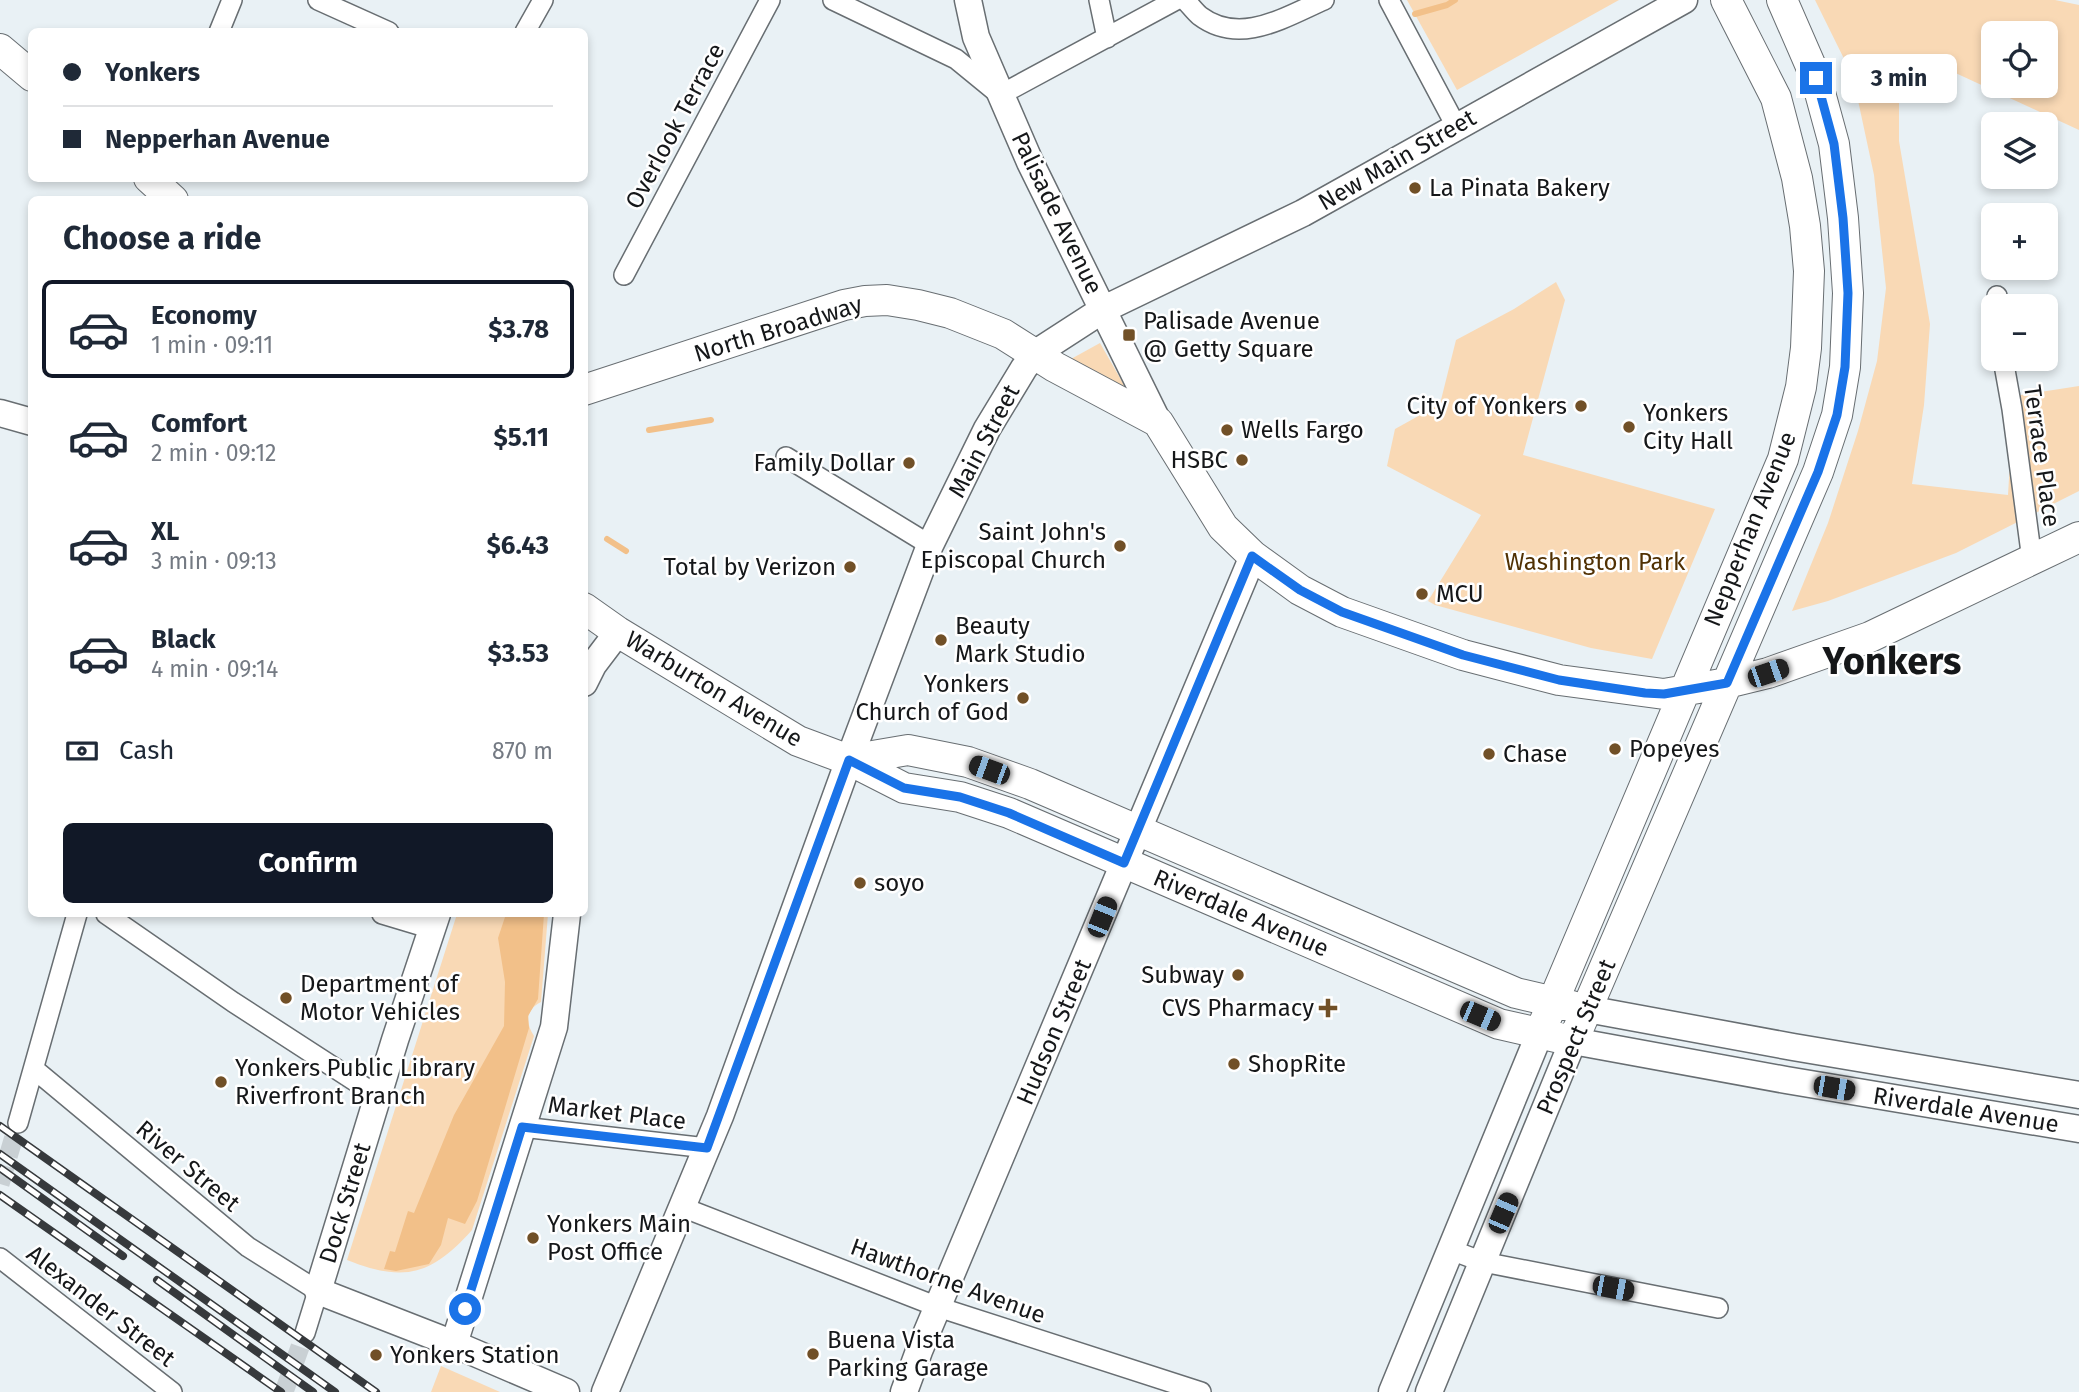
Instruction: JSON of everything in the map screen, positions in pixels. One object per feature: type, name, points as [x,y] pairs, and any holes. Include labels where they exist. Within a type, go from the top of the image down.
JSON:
[{"type":"main road","name":"Nepperhan Avenue","points":[[1685,691],[1783,459],[1801,387],[1806,348],[1809,271],[1797,178],[1776,98],[1726,0]]},
{"type":"main road","name":"Nepperhan Avenue","points":[[1727,683],[1818,472],[1837,415],[1845,367],[1848,293],[1834,144],[1816,78],[1782,0]]},
{"type":"main road","points":[[0,48],[28,72]]},
{"type":"main road","points":[[153,182],[169,196]]},
{"type":"main road","name":"North Broadway","points":[[588,389],[844,305],[865,301],[897,302],[950,313],[1003,334],[1055,367],[1158,422]]},
{"type":"main road","points":[[1158,422],[1223,527],[1252,556],[1300,590],[1342,612],[1463,655],[1559,680],[1645,693],[1685,691],[1768,673],[1870,637],[2079,537]]},
{"type":"main road","name":"Warburton Avenue","points":[[588,611],[618,632],[798,741],[849,760]]},
{"type":"main road","name":"Prospect Street","points":[[1573,1041],[1727,683]]},
{"type":"main road","name":"Prospect Street","points":[[1539,1035],[1685,691]]},
{"type":"main road","name":"Riverdale Avenue","points":[[849,760],[908,750],[968,762],[1030,784],[1516,993],[1587,1009]]},
{"type":"main road","name":"Riverdale Avenue","points":[[849,760],[904,788],[960,797],[1009,813],[1499,1024],[1573,1041]]},
{"type":"street","points":[[221,28],[232,0]]},
{"type":"street","points":[[318,0],[380,28]]},
{"type":"street","points":[[527,28],[543,0]]},
{"type":"street","name":"Overlook Terrace","points":[[624,275],[770,0]]},
{"type":"street","points":[[833,0],[956,59],[1000,95],[1167,3]]},
{"type":"street","name":"Palisade Avenue","points":[[968,0],[976,37],[1000,95],[1080,266],[1104,309],[1158,422]]},
{"type":"street","points":[[1099,0],[1107,38]]},
{"type":"street","points":[[1185,0],[1201,17],[1240,31],[1261,27],[1324,0]]},
{"type":"street","points":[[1390,0],[1456,126]]},
{"type":"street","name":"New Main Street","points":[[1104,309],[1303,213],[1684,0]]},
{"type":"street","name":"Main Street","points":[[605,1392],[707,1148],[930,545],[987,429],[1024,368],[1036,353],[1104,309]]},
{"type":"street","name":"Terrace Place","points":[[2005,371],[2032,560]]},
{"type":"street","points":[[0,413],[28,421]]},
{"type":"street","points":[[786,457],[930,545]]},
{"type":"street","name":"Hudson Street","points":[[904,1392],[937,1307],[1139,831],[1252,556]]},
{"type":"street","points":[[588,674],[618,632]]},
{"type":"street","points":[[18,1124],[76,917]]},
{"type":"street","points":[[110,917],[233,1002],[378,1096]]},
{"type":"street","points":[[405,917],[435,921]]},
{"type":"street","points":[[454,1344],[554,1027],[567,917]]},
{"type":"street","name":"Dock Street","points":[[305,1333],[435,921]]},
{"type":"street","name":"Riverdale Avenue","points":[[1587,1009],[2079,1095]]},
{"type":"street","name":"Prospect Street","points":[[1392,1392],[1539,1035]]},
{"type":"street","name":"Riverdale Avenue","points":[[1573,1041],[2079,1129]]},
{"type":"street","name":"Prospect Street","points":[[1429,1392],[1573,1041]]},
{"type":"street","name":"River Street","points":[[34,1069],[248,1247],[318,1291]]},
{"type":"street","name":"Market Place","points":[[522,1127],[707,1148]]},
{"type":"street","name":"Hawthorne Avenue","points":[[682,1207],[937,1307],[1201,1392]]},
{"type":"street","points":[[1451,1250],[1483,1262],[1718,1308]]},
{"type":"street","name":"Alexander Street","points":[[0,1258],[172,1392]]},
{"type":"street","points":[[318,1291],[454,1344],[566,1392]]},
{"type":"green space","points":[[1407,0],[1619,0],[1457,90]]},
{"type":"green space","points":[[1815,0],[2055,0],[2079,5],[2079,130],[2058,120],[2058,112],[2040,112],[2010,98],[2058,98],[2058,21],[1981,21],[1981,85],[1923,58],[1903,73],[1899,101],[1899,141],[1930,324],[1924,405],[1912,484],[2008,495],[2014,396],[2079,386],[2079,491],[1956,553],[1828,601],[1792,611],[1828,523],[1877,361],[1886,288],[1874,175],[1853,77]]},
{"type":"green space","name":"Washington Park","points":[[1556,282],[1565,300],[1523,455],[1715,509],[1652,659],[1591,648],[1428,601],[1481,515],[1387,466],[1395,429],[1440,404],[1456,340],[1514,309]]},
{"type":"green space","points":[[1100,343],[1128,392],[1071,359]]},
{"type":"green space","points":[[456,917],[548,917],[541,1002],[532,1008],[528,1021],[534,1036],[472,1230],[444,1257],[416,1270],[385,1271],[347,1260]]},
{"type":"green space","points":[[441,1366],[500,1392],[431,1392]]},
{"type":"shaded area","points":[[505,917],[544,917],[538,999],[528,1016],[529,1028],[477,1201],[465,1224],[448,1218],[441,1245],[429,1264],[396,1271],[384,1269],[390,1251],[395,1252],[408,1211],[414,1213],[454,1115],[504,1026],[505,982],[498,938]]},
{"type":"waterway","points":[[1415,14],[1455,0]]},
{"type":"waterway","points":[[649,430],[711,420]]},
{"type":"waterway","points":[[607,539],[626,551]]},
{"type":"tunnel","points":[[0,1184],[18,1123]]},
{"type":"tunnel","points":[[284,1392],[305,1333]]},
{"type":"railway","points":[[0,1126],[376,1392]]},
{"type":"railway","points":[[0,1154],[335,1392]]},
{"type":"railway","points":[[0,1168],[123,1256]]},
{"type":"railway","points":[[0,1195],[281,1392]]},
{"type":"railway","points":[[157,1280],[313,1392]]},
{"type":"place","name":"La Pinata Bakery","points":[[1415,188]]},
{"type":"place","name":"Palisade Avenue @ Getty Square","points":[[1129,335]]},
{"type":"place","name":"City of Yonkers","points":[[1581,406]]},
{"type":"place","name":"Yonkers City Hall","points":[[1629,427]]},
{"type":"place","name":"Wells Fargo","points":[[1227,430]]},
{"type":"place","name":"HSBC","points":[[1242,460]]},
{"type":"place","name":"Family Dollar","points":[[909,463]]},
{"type":"place","name":"Saint John's Episcopal Church","points":[[1120,546]]},
{"type":"place","name":"Total by Verizon","points":[[850,567]]},
{"type":"place","name":"MCU","points":[[1422,594]]},
{"type":"place","name":"Beauty Mark Studio","points":[[941,640]]},
{"type":"place","name":"Yonkers Church of God","points":[[1023,698]]},
{"type":"place","name":"Popeyes","points":[[1615,749]]},
{"type":"place","name":"Chase","points":[[1489,754]]},
{"type":"place","name":"soyo","points":[[860,883]]},
{"type":"place","name":"Subway","points":[[1238,975]]},
{"type":"place","name":"Department of Motor Vehicles","points":[[286,998]]},
{"type":"place","name":"CVS Pharmacy","points":[[1328,1008]]},
{"type":"place","name":"ShopRite","points":[[1234,1064]]},
{"type":"place","name":"Yonkers Public Library Riverfront Branch","points":[[221,1082]]},
{"type":"place","name":"Yonkers Main Post Office","points":[[533,1238]]},
{"type":"place","name":"Buena Vista Parking Garage","points":[[813,1354]]},
{"type":"place","name":"Yonkers Station","points":[[376,1355]]},
{"type":"district","name":"Yonkers","points":[[1892,661]]},
{"type":"route","points":[[465,1309],[522,1127],[707,1148],[849,760],[904,788],[960,797],[1009,813],[1124,863],[1252,556],[1300,590],[1342,612],[1463,655],[1559,680],[1645,693],[1664,694],[1727,683],[1818,472],[1837,415],[1845,367],[1848,293],[1843,218],[1834,144],[1816,78]]}]
